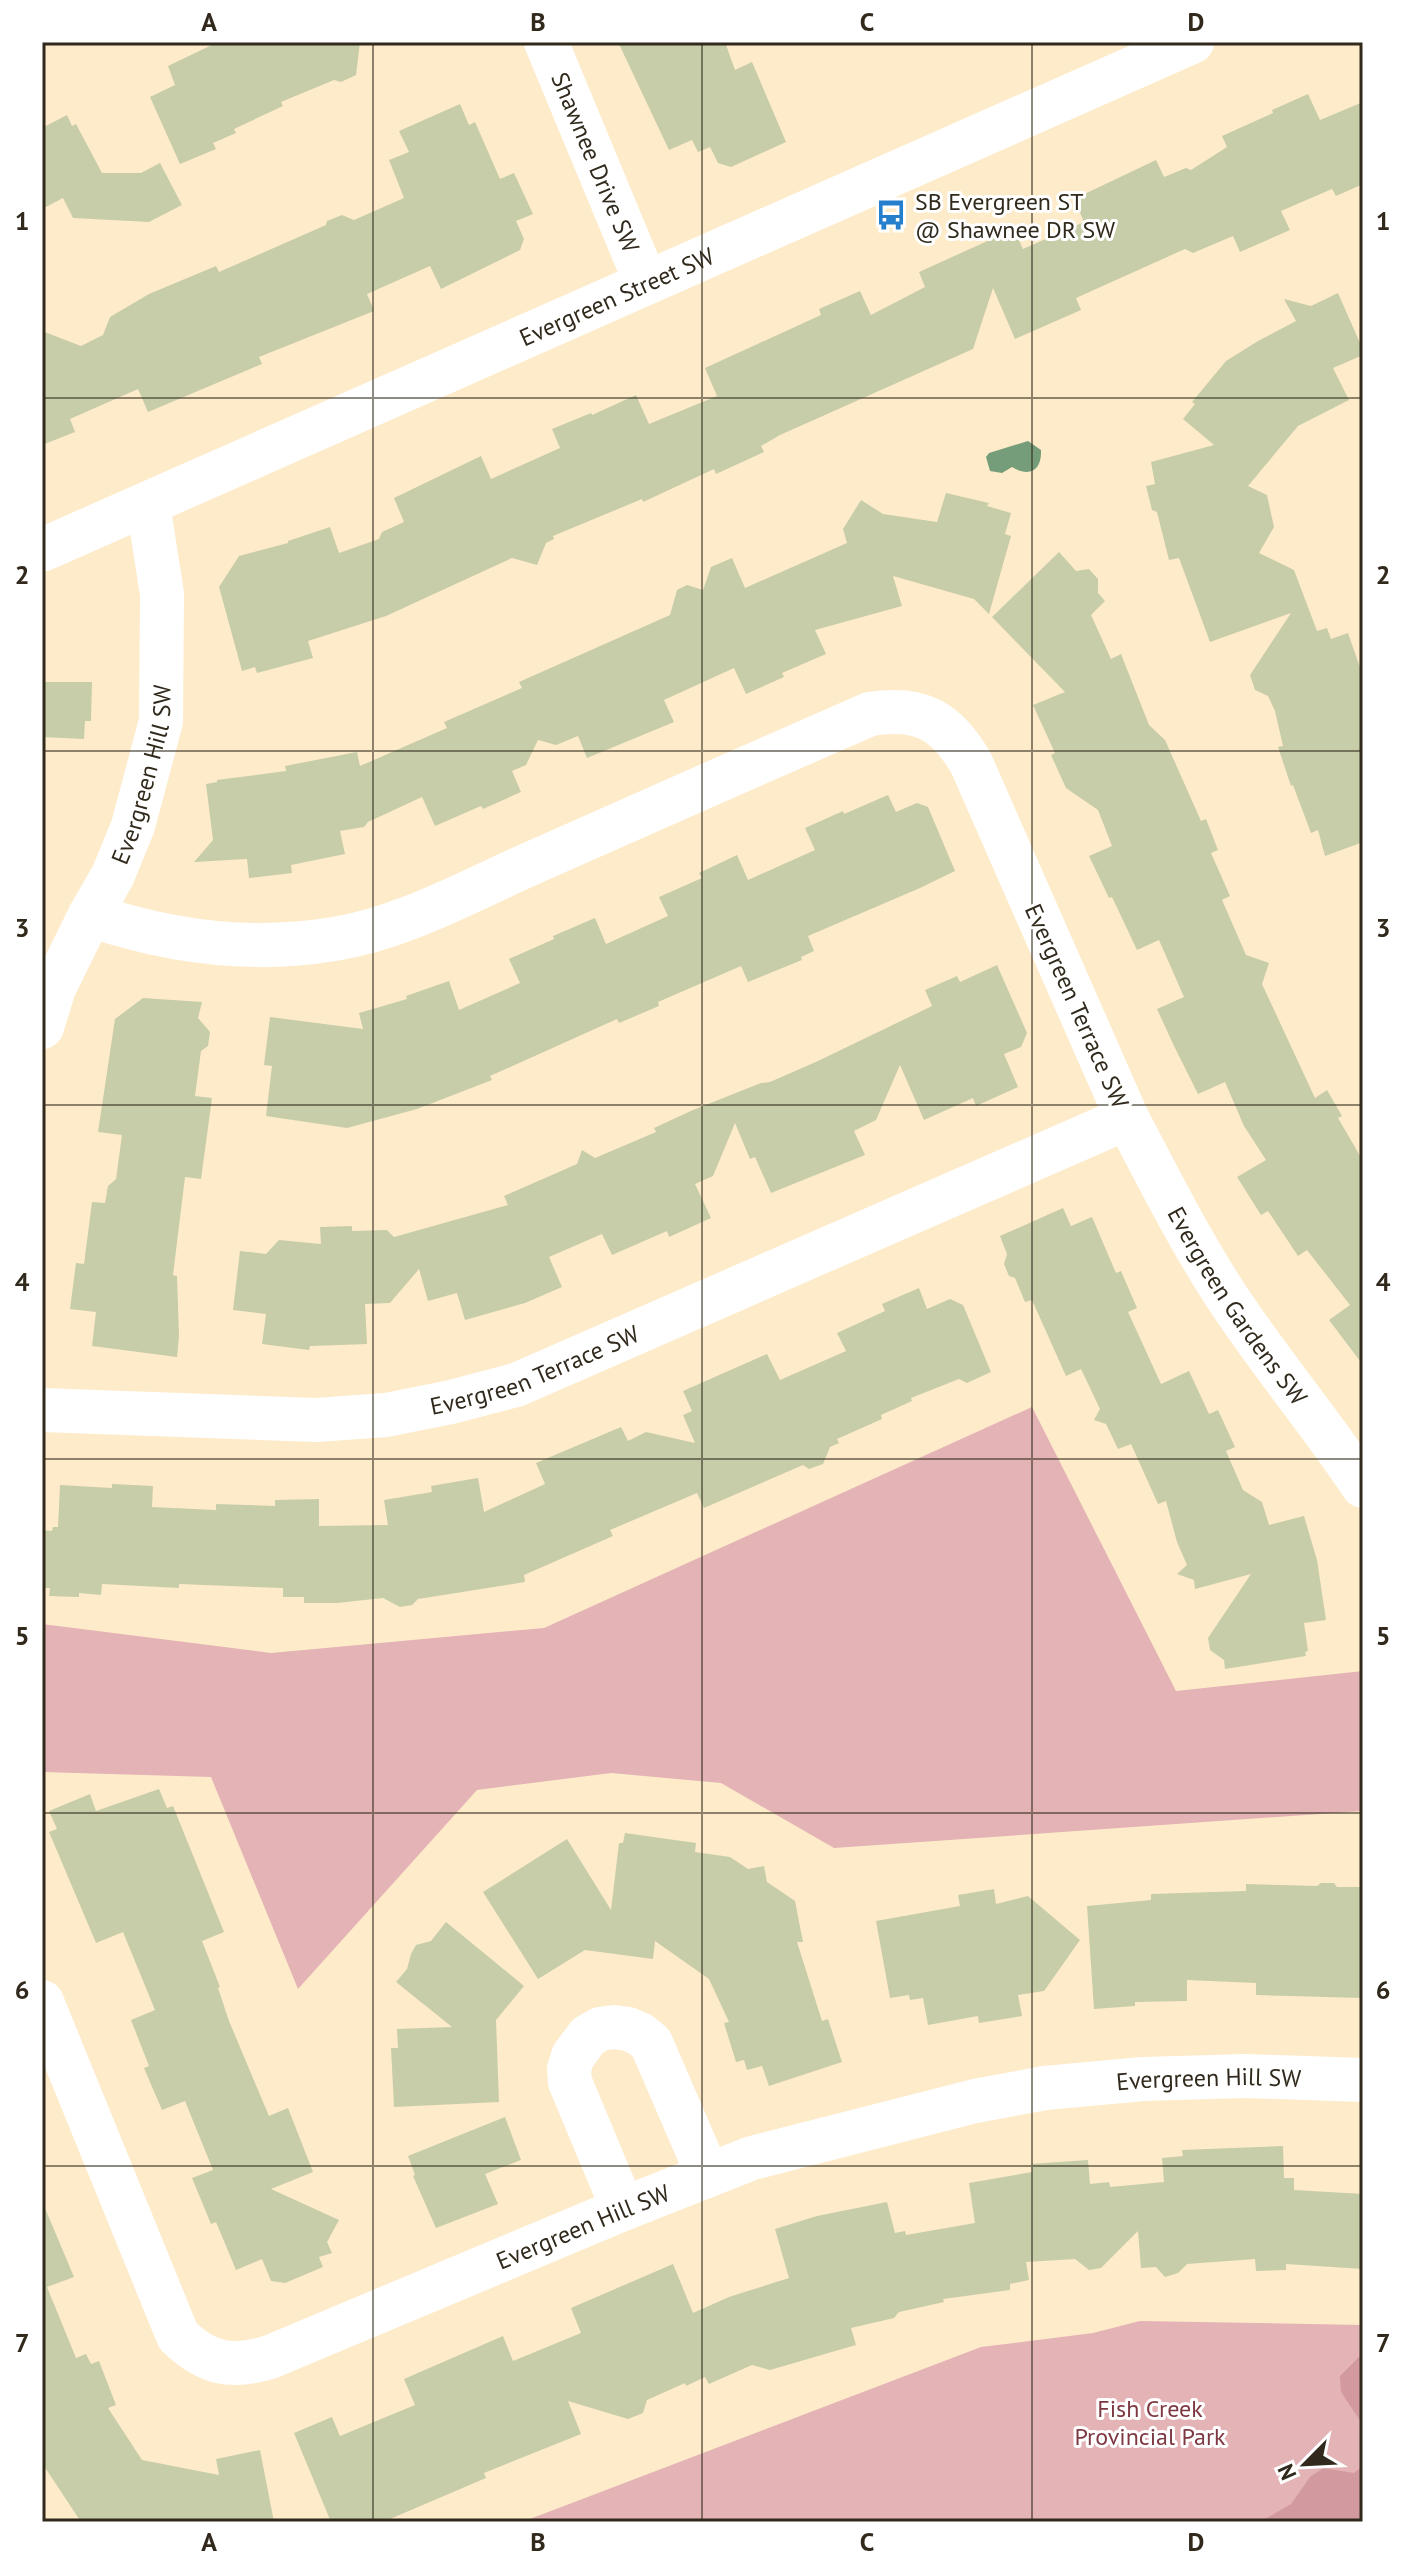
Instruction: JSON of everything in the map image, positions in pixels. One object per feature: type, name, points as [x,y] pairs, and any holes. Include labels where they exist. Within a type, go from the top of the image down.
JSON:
[{"type":"street","name":"Shawnee Drive SW","points":[[546,42],[646,283]]},
{"type":"street","name":"Evergreen Street SW","points":[[42,550],[1192,42]]},
{"type":"street","name":"Evergreen Hill SW","points":[[42,1027],[54,988],[113,875],[133,826],[161,721],[162,594],[148,504]]},
{"type":"street","name":"Evergreen Terrace SW","points":[[42,1410],[316,1420],[386,1415],[464,1399],[516,1385],[1127,1118],[971,763],[962,746],[947,730],[920,713],[870,714],[421,912],[362,933],[309,943],[250,946],[190,941],[136,931],[90,915]]},
{"type":"street","name":"Evergreen Gardens SW","points":[[1127,1118],[1177,1214],[1221,1288],[1281,1376],[1363,1486]]},
{"type":"street","name":"Evergreen Hill SW","points":[[42,2002],[167,2316],[178,2336],[193,2350],[211,2359],[233,2364],[270,2357],[752,2158],[975,2101],[1045,2088],[1143,2079],[1245,2076],[1363,2080]]},
{"type":"street","points":[[623,2209],[570,2082],[569,2069],[579,2045],[600,2029],[628,2029],[651,2043],[708,2175]]},
{"type":"green space","points":[[1032,1407],[1176,1691],[1363,1671],[1363,1811],[834,1848],[721,1783],[611,1773],[477,1790],[298,1989],[211,1777],[42,1772],[42,1624],[271,1653],[544,1628]]},
{"type":"green space","name":"Fish Creek Provincial Park","points":[[1140,2321],[1363,2325],[1363,2522],[522,2522],[981,2347],[1093,2333]]},
{"type":"shaded area","points":[[1028,441],[1041,450],[1039,463],[1034,470],[1024,472],[1012,467],[1002,473],[990,471],[986,457],[989,453]]},
{"type":"shaded area","points":[[1363,2353],[1363,2425],[1341,2392],[1340,2376]]},
{"type":"shaded area","points":[[1363,2466],[1363,2522],[1260,2522],[1291,2504],[1310,2477],[1323,2468],[1354,2473]]},
{"type":"building","points":[[218,42],[360,42],[356,75],[341,82],[334,80],[281,102],[283,106],[234,129],[236,133],[213,143],[216,149],[180,164],[150,97],[175,85],[168,66]]},
{"type":"building","points":[[618,42],[725,42],[735,70],[752,62],[786,142],[731,167],[718,163],[710,147],[698,152],[692,140],[669,150]]},
{"type":"building","points":[[1308,94],[1320,120],[1363,102],[1363,184],[1336,196],[1332,189],[1281,211],[1290,230],[1240,252],[1233,236],[1193,253],[1185,249],[1076,298],[1081,310],[1015,339],[993,288],[973,349],[780,435],[761,446],[764,452],[716,474],[714,469],[643,502],[642,499],[553,536],[554,539],[546,543],[537,565],[512,558],[386,616],[308,641],[313,658],[257,673],[255,667],[242,671],[219,587],[239,556],[288,543],[330,527],[339,553],[379,539],[382,532],[404,522],[394,498],[481,456],[491,479],[560,448],[552,429],[636,395],[649,424],[717,396],[705,368],[821,315],[819,309],[860,291],[871,315],[925,287],[919,272],[1014,229],[1023,249],[1084,222],[1074,199],[1156,160],[1164,177],[1186,168],[1191,170],[1227,147],[1222,136]]},
{"type":"building","points":[[460,104],[469,125],[475,122],[500,179],[514,173],[533,214],[516,221],[524,239],[520,250],[441,289],[430,266],[367,294],[374,311],[259,357],[262,364],[148,412],[138,389],[70,419],[75,432],[42,445],[42,331],[81,346],[103,335],[110,317],[149,294],[216,266],[219,272],[342,215],[354,220],[404,198],[389,160],[409,152],[399,131]]},
{"type":"building","points":[[67,115],[72,126],[76,124],[102,173],[141,173],[160,163],[182,205],[149,222],[73,218],[63,198],[42,209],[42,128]]},
{"type":"building","points":[[1338,293],[1363,350],[1363,355],[1333,368],[1349,400],[1298,426],[1248,486],[1267,495],[1274,527],[1259,553],[1294,570],[1317,631],[1327,628],[1331,639],[1348,633],[1363,676],[1363,842],[1325,856],[1318,830],[1311,833],[1291,786],[1278,747],[1283,746],[1275,711],[1268,696],[1255,690],[1250,675],[1291,613],[1210,642],[1179,558],[1169,560],[1157,512],[1152,510],[1146,486],[1155,484],[1151,462],[1214,445],[1183,419],[1195,404],[1192,402],[1226,361],[1296,321],[1284,299],[1311,306]]},
{"type":"building","points":[[946,493],[989,503],[987,506],[1011,513],[1005,534],[1011,536],[989,614],[974,599],[893,576],[902,606],[815,630],[826,654],[782,673],[784,677],[746,694],[734,668],[664,700],[674,722],[587,758],[578,736],[556,745],[538,740],[526,765],[512,771],[521,792],[483,809],[481,806],[435,826],[422,797],[368,822],[364,827],[340,831],[345,854],[291,865],[292,873],[249,878],[247,859],[194,862],[213,840],[206,784],[286,771],[285,766],[357,752],[360,766],[447,728],[444,722],[522,688],[519,682],[670,615],[677,590],[687,585],[703,590],[711,567],[732,558],[745,588],[847,543],[843,529],[861,500],[883,514],[937,522]]},
{"type":"building","points":[[1059,552],[1076,571],[1089,569],[1098,579],[1098,593],[1105,601],[1091,615],[1111,659],[1121,654],[1149,725],[1165,740],[1201,821],[1206,819],[1218,850],[1211,853],[1230,896],[1222,900],[1246,955],[1269,963],[1262,984],[1315,1098],[1327,1090],[1342,1116],[1338,1118],[1363,1161],[1363,1365],[1329,1320],[1350,1305],[1307,1250],[1298,1256],[1268,1211],[1261,1215],[1237,1177],[1266,1160],[1244,1126],[1225,1082],[1198,1094],[1157,1009],[1184,997],[1159,940],[1137,950],[1089,856],[1112,846],[1098,810],[1066,788],[1051,755],[1055,753],[1033,705],[1065,692],[992,617]]},
{"type":"building","points":[[42,682],[92,682],[91,721],[85,721],[84,739],[42,737]]},
{"type":"building","points":[[888,795],[896,812],[917,803],[928,807],[955,871],[808,936],[814,951],[801,957],[802,960],[748,982],[741,966],[658,1002],[659,1006],[619,1023],[617,1019],[490,1076],[492,1080],[417,1109],[347,1128],[266,1116],[272,1066],[264,1065],[270,1017],[363,1029],[359,1013],[407,999],[406,996],[449,981],[459,1010],[520,983],[509,959],[554,939],[553,936],[595,918],[606,944],[668,916],[659,897],[702,878],[699,873],[737,855],[748,880],[815,850],[805,828]]},
{"type":"building","points":[[997,965],[1027,1033],[1021,1047],[1004,1054],[1018,1087],[976,1106],[973,1098],[924,1120],[900,1065],[876,1120],[854,1131],[865,1155],[771,1193],[755,1157],[750,1159],[735,1123],[713,1176],[695,1184],[711,1218],[669,1237],[667,1231],[612,1255],[602,1234],[549,1257],[562,1287],[525,1303],[465,1320],[457,1293],[428,1301],[419,1269],[390,1303],[365,1304],[367,1344],[310,1346],[309,1350],[262,1344],[266,1314],[233,1310],[240,1251],[266,1254],[279,1240],[321,1244],[320,1227],[352,1226],[352,1231],[387,1230],[394,1237],[508,1205],[504,1196],[577,1164],[582,1150],[595,1158],[656,1132],[654,1128],[693,1110],[818,1061],[932,1006],[925,990],[957,976],[960,982]]},
{"type":"building","points":[[143,998],[202,1002],[198,1018],[210,1032],[208,1046],[201,1051],[195,1096],[212,1098],[201,1179],[185,1177],[173,1275],[177,1276],[177,1357],[92,1346],[96,1312],[70,1309],[76,1263],[84,1264],[92,1202],[105,1203],[108,1186],[116,1179],[122,1135],[98,1132],[115,1019]]},
{"type":"building","points":[[1063,1208],[1071,1226],[1092,1217],[1116,1273],[1121,1271],[1137,1308],[1128,1312],[1161,1384],[1189,1371],[1209,1414],[1218,1410],[1235,1447],[1226,1451],[1243,1490],[1262,1502],[1269,1525],[1304,1516],[1317,1560],[1326,1620],[1304,1623],[1306,1656],[1225,1669],[1224,1660],[1210,1650],[1208,1638],[1251,1574],[1195,1589],[1194,1580],[1177,1574],[1187,1565],[1166,1501],[1158,1504],[1131,1444],[1118,1449],[1106,1424],[1094,1420],[1100,1409],[1081,1369],[1066,1376],[1032,1300],[1025,1302],[1015,1278],[1009,1276],[1004,1264],[1007,1254],[1000,1236]]},
{"type":"building","points":[[919,1288],[927,1309],[950,1299],[963,1305],[991,1372],[967,1383],[959,1379],[911,1398],[912,1401],[881,1415],[882,1419],[837,1439],[839,1443],[830,1447],[823,1464],[809,1469],[803,1465],[704,1508],[697,1493],[610,1530],[613,1536],[524,1575],[525,1582],[418,1599],[412,1605],[400,1607],[383,1598],[304,1603],[304,1597],[283,1597],[283,1588],[102,1584],[101,1595],[79,1593],[79,1597],[49,1596],[50,1588],[42,1588],[42,1530],[52,1531],[53,1527],[58,1527],[60,1485],[112,1488],[112,1484],[153,1486],[152,1507],[216,1510],[216,1504],[275,1506],[275,1500],[319,1499],[319,1526],[388,1525],[384,1500],[432,1492],[431,1486],[478,1478],[484,1512],[545,1484],[536,1463],[621,1427],[628,1441],[646,1432],[695,1443],[683,1415],[692,1411],[683,1391],[767,1354],[780,1380],[846,1351],[837,1333],[885,1311],[882,1304]]},
{"type":"building","points":[[159,1789],[167,1808],[173,1806],[224,1932],[202,1941],[229,2021],[269,2116],[288,2108],[313,2172],[271,2189],[339,2220],[327,2242],[332,2253],[319,2257],[323,2267],[285,2283],[271,2281],[262,2259],[236,2270],[216,2222],[211,2224],[192,2178],[213,2170],[185,2101],[162,2110],[144,2068],[149,2066],[131,2020],[155,2010],[123,1932],[96,1943],[49,1832],[57,1829],[49,1811],[90,1794],[96,1811]]},
{"type":"building","points":[[625,1833],[696,1843],[695,1852],[730,1857],[748,1869],[764,1866],[767,1882],[795,1901],[803,1942],[797,1942],[822,2021],[828,2019],[842,2062],[769,2086],[762,2066],[747,2070],[744,2060],[736,2062],[724,2023],[729,2022],[709,1979],[655,1941],[653,1959],[585,1950],[538,1979],[483,1892],[567,1839],[611,1910],[619,1843],[623,1843]]},
{"type":"building","points":[[1334,1883],[1337,1887],[1363,1887],[1363,1998],[1256,1995],[1256,1983],[1187,1980],[1187,2001],[1135,2002],[1135,2006],[1094,2009],[1087,1906],[1151,1900],[1151,1894],[1246,1891],[1246,1884],[1317,1886]]},
{"type":"building","points":[[994,1889],[996,1904],[1028,1896],[1080,1940],[1044,1991],[1018,1995],[1022,2016],[979,2023],[978,2016],[928,2025],[923,1998],[910,2000],[909,1995],[890,1998],[876,1921],[960,1906],[958,1895]]},
{"type":"building","points":[[446,1922],[524,1986],[496,2020],[499,2102],[394,2107],[391,2048],[398,2048],[397,2029],[452,2027],[396,1982],[407,1969],[416,1945],[431,1941]]},
{"type":"building","points":[[505,2117],[521,2160],[485,2174],[498,2204],[436,2228],[413,2176],[408,2156]]},
{"type":"building","points":[[1283,2146],[1284,2178],[1294,2178],[1294,2190],[1363,2194],[1363,2269],[1286,2264],[1286,2270],[1256,2271],[1255,2259],[1187,2264],[1178,2273],[1165,2277],[1156,2267],[1141,2268],[1138,2231],[1101,2268],[1089,2270],[1075,2259],[1026,2262],[1029,2280],[1010,2284],[1010,2290],[943,2299],[944,2302],[899,2312],[894,2318],[851,2328],[856,2345],[770,2370],[752,2365],[709,2384],[705,2377],[686,2386],[685,2383],[647,2400],[643,2413],[628,2419],[568,2401],[581,2434],[484,2473],[486,2478],[383,2522],[331,2522],[294,2433],[332,2417],[340,2436],[415,2405],[404,2379],[503,2336],[513,2361],[581,2333],[571,2308],[673,2264],[693,2313],[729,2297],[789,2278],[775,2229],[817,2216],[887,2202],[895,2233],[905,2231],[906,2235],[975,2223],[969,2183],[1032,2172],[1031,2164],[1088,2160],[1090,2184],[1109,2182],[1110,2187],[1164,2182],[1162,2158],[1183,2156],[1182,2150]]},
{"type":"building","points":[[42,2201],[74,2277],[47,2287],[76,2358],[86,2354],[91,2364],[99,2361],[116,2405],[108,2408],[142,2460],[219,2475],[216,2459],[260,2450],[274,2522],[81,2522],[42,2463]]},
{"type":"place","name":"SB Evergreen ST @ Shawnee DR SW","points":[[891,215]]}]
